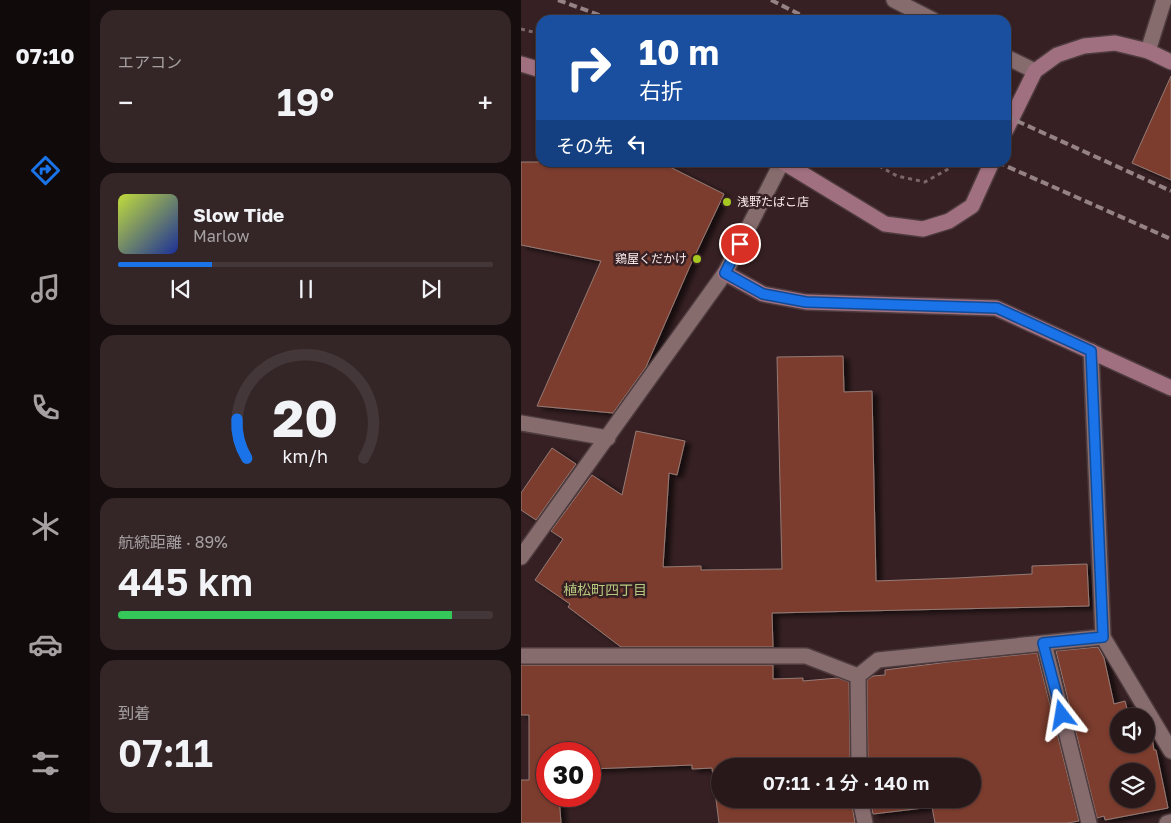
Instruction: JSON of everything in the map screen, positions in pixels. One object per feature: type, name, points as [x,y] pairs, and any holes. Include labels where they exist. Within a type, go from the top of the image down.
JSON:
[{"type":"street","points":[[894,0],[923,15]]},
{"type":"street","points":[[1148,51],[1164,0]]},
{"type":"street","points":[[1011,120],[1035,71],[1057,55],[1085,46],[1115,43],[1148,51],[1171,62]]},
{"type":"street","points":[[1011,59],[1035,71]]},
{"type":"street","points":[[521,64],[536,68]]},
{"type":"street","points":[[521,557],[725,273],[779,167]]},
{"type":"street","points":[[790,167],[885,224],[923,229],[949,221],[972,206],[990,167]]},
{"type":"street","points":[[725,273],[763,294],[806,302],[997,308],[1171,388]]},
{"type":"street","points":[[1091,351],[1103,637],[1171,751]]},
{"type":"street","points":[[521,423],[608,438]]},
{"type":"street","points":[[858,676],[878,660],[1103,637]]},
{"type":"street","points":[[1043,643],[1089,823]]},
{"type":"street","points":[[521,656],[807,656],[858,676]]},
{"type":"street","points":[[858,676],[859,758]]},
{"type":"street","points":[[862,808],[865,823]]},
{"type":"path","points":[[521,29],[536,33]]},
{"type":"path","points":[[881,167],[897,176],[925,182],[950,168]]},
{"type":"building","points":[[1171,76],[1171,180],[1132,163]]},
{"type":"building","points":[[521,162],[536,162],[536,167],[670,167],[724,194],[646,367],[613,413],[537,406],[601,261],[521,245]]},
{"type":"building","points":[[843,356],[844,392],[872,391],[876,581],[1032,574],[1032,566],[1087,564],[1089,606],[772,613],[773,647],[621,647],[568,607],[570,604],[535,580],[563,539],[551,531],[592,475],[622,495],[636,431],[685,441],[677,475],[669,473],[663,567],[701,566],[701,570],[782,569],[777,357]]},
{"type":"building","points":[[552,448],[576,464],[536,520],[521,510],[521,493]]},
{"type":"building","points":[[1098,647],[1104,658],[1114,704],[1125,701],[1127,708],[1110,708],[1110,753],[1155,753],[1156,750],[1168,808],[1105,820],[1104,816],[1097,818],[1056,651]]},
{"type":"building","points":[[1037,653],[1079,821],[1067,823],[935,823],[932,808],[981,808],[981,758],[868,758],[867,680],[873,676],[885,675],[885,670]]},
{"type":"building","points":[[521,665],[773,665],[773,679],[803,678],[803,681],[838,678],[849,682],[850,758],[711,758],[711,768],[692,769],[692,765],[601,769],[601,742],[536,742],[536,807],[560,807],[561,823],[521,823],[521,780],[529,780],[529,715],[521,715]]},
{"type":"building","points":[[717,808],[852,808],[855,823],[719,823]]},
{"type":"building","points":[[872,808],[924,808],[873,814]]},
{"type":"railway","points":[[558,0],[599,15]]},
{"type":"railway","points":[[771,0],[801,15]]},
{"type":"railway","points":[[1011,118],[1171,191]]},
{"type":"railway","points":[[1008,167],[1171,239]]},
{"type":"place","name":"浅野たばこ店","points":[[727,202]]},
{"type":"place","name":"鶏屋くだかけ","points":[[697,259]]},
{"type":"district","name":"植松町四丁目","points":[[605,590]]},
{"type":"route","points":[[740,244],[725,273],[763,294],[806,302],[997,308],[1091,351],[1103,637],[1043,643],[1062,715]]}]
